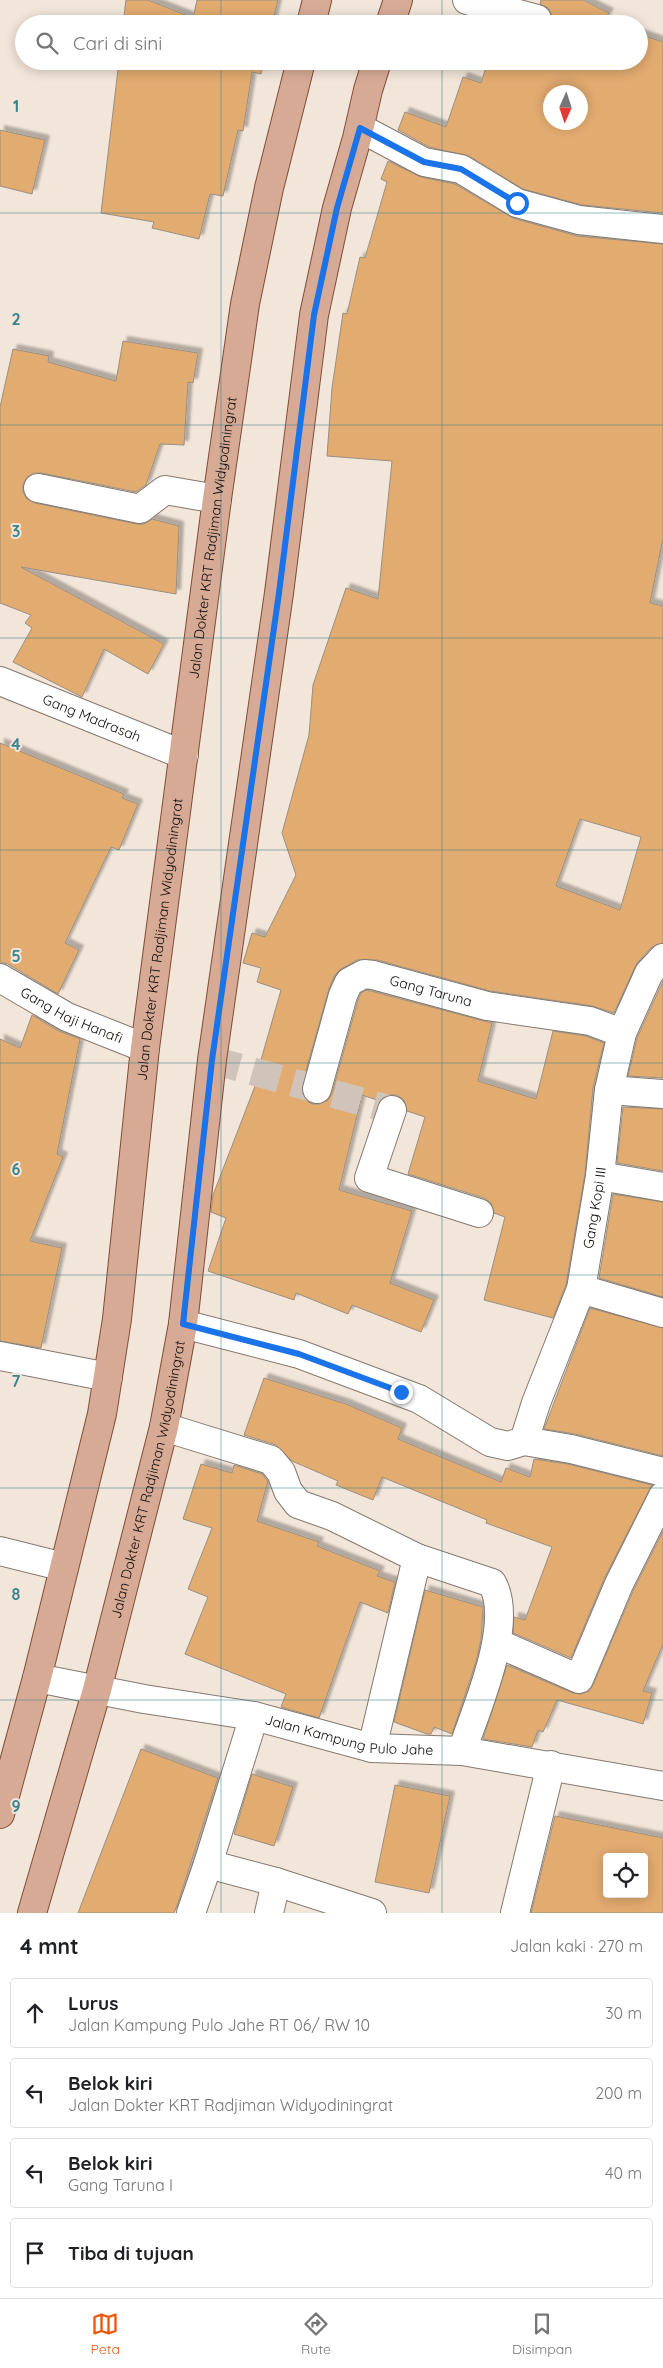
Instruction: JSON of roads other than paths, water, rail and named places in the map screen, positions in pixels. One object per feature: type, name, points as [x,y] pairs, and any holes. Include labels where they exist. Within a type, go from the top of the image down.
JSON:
[{"type":"main road","points":[[313,15],[317,0]]},
{"type":"main road","points":[[393,15],[398,0]]},
{"type":"main road","name":"Jalan Dokter KRT Radjiman Widyodiningrat","points":[[0,1814],[37,1678],[102,1414],[117,1319],[145,1048],[217,499],[245,304],[269,188],[300,70]]},
{"type":"main road","name":"Jalan Dokter KRT Radjiman Widyodiningrat","points":[[32,1913],[97,1690],[164,1427],[183,1324],[212,1060],[276,612],[314,315],[337,208],[374,70]]},
{"type":"street","points":[[467,0],[522,15]]},
{"type":"street","points":[[360,128],[424,162],[461,169],[517,203],[579,220],[663,229]]},
{"type":"street","points":[[38,488],[140,509],[165,490],[217,499]]},
{"type":"street","name":"Gang Madrasah","points":[[0,681],[184,755]]},
{"type":"street","name":"Gang Kopi III","points":[[516,1444],[536,1403],[581,1289],[600,1176],[609,1090],[622,1033],[649,972],[663,958]]},
{"type":"street","name":"Gang Taruna","points":[[317,1089],[343,995],[349,982],[364,974],[384,977],[487,1006],[590,1020],[622,1033]]},
{"type":"street","name":"Gang Haji Hanafi","points":[[0,978],[67,1017],[145,1048]]},
{"type":"street","points":[[609,1090],[663,1094]]},
{"type":"street","points":[[392,1110],[369,1178],[479,1213]]},
{"type":"street","points":[[600,1176],[663,1188]]},
{"type":"street","points":[[581,1289],[663,1313]]},
{"type":"street","points":[[183,1324],[299,1354],[419,1399],[490,1442],[571,1449],[663,1472]]},
{"type":"street","points":[[0,1356],[108,1377]]},
{"type":"street","points":[[164,1427],[271,1460],[280,1472],[288,1491],[298,1504],[332,1516],[417,1558],[492,1583],[497,1592],[500,1607],[497,1643],[462,1751]]},
{"type":"street","points":[[497,1643],[578,1679],[655,1528],[663,1496]]},
{"type":"street","points":[[0,1551],[64,1567]]},
{"type":"street","points":[[372,1748],[417,1558]]},
{"type":"street","name":"Jalan Kampung Pulo Jahe","points":[[37,1678],[254,1716],[372,1748],[462,1751],[663,1786]]},
{"type":"street","points":[[191,1913],[254,1716]]},
{"type":"street","points":[[516,1913],[551,1765]]},
{"type":"street","points":[[208,1864],[276,1882],[372,1913]]},
{"type":"street","points":[[269,1913],[276,1882]]},
{"type":"tunnel","points":[[212,1060],[392,1110]]}]
